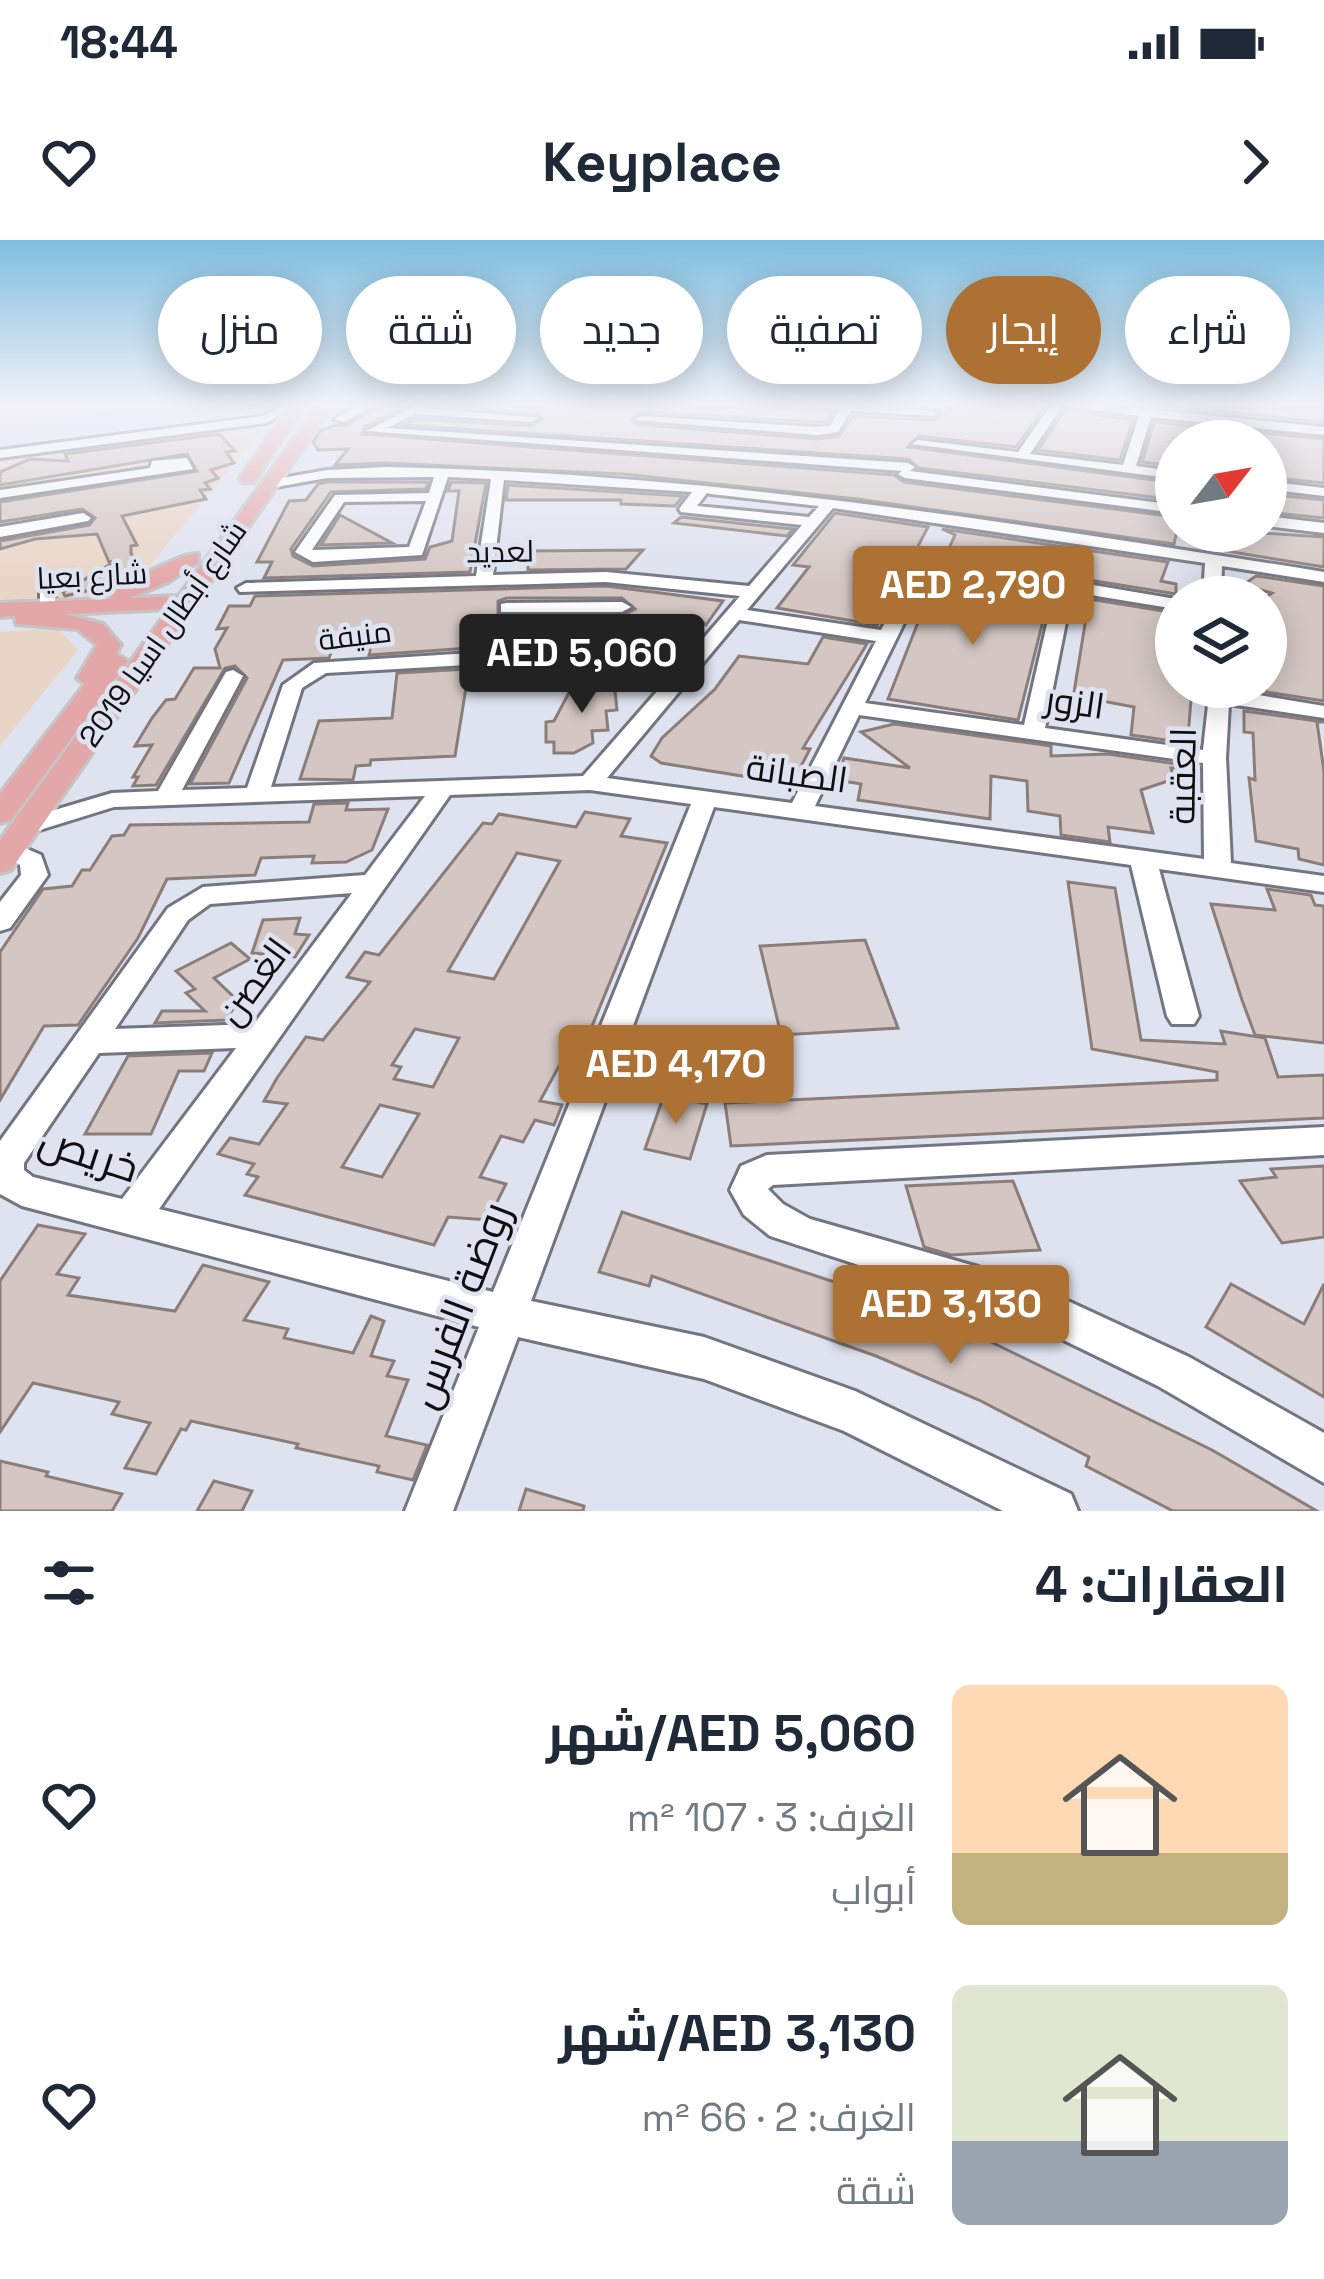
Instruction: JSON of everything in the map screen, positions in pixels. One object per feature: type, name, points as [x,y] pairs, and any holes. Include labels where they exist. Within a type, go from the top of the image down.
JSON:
[{"type":"main road","name":"شارع أبطال اسيا 2019","points":[[239,490],[274,464]]},
{"type":"main road","name":"شارع أبطال اسيا 2019","points":[[12,829],[277,464]]},
{"type":"main road","name":"شارع أبطال اسيا 2019","points":[[12,829],[63,778],[169,607],[197,550],[132,590],[57,607]]},
{"type":"main road","name":"شارع بعيا","points":[[8,616],[57,607],[169,607]]},
{"type":"main road","name":"شارع بعيا","points":[[8,616],[169,607]]},
{"type":"main road","points":[[8,616],[84,624],[101,632],[109,645],[28,763],[12,829]]},
{"type":"street","points":[[272,464],[272,469],[319,476],[571,478],[725,490],[890,508],[1324,577]]},
{"type":"street","points":[[571,478],[587,464]]},
{"type":"street","points":[[725,490],[746,464]]},
{"type":"street","points":[[844,464],[1155,506]]},
{"type":"street","points":[[890,508],[909,464]]},
{"type":"street","points":[[1089,464],[1155,472]]},
{"type":"street","points":[[1127,469],[1129,464]]},
{"type":"street","points":[[51,484],[156,471]]},
{"type":"street","points":[[434,497],[340,498],[303,552],[313,557],[416,552],[442,474]]},
{"type":"street","points":[[1,493],[90,476]]},
{"type":"street","points":[[484,579],[498,476]]},
{"type":"street","points":[[1287,488],[1324,492]]},
{"type":"street","points":[[703,489],[686,508],[814,522]]},
{"type":"street","points":[[590,783],[831,502]]},
{"type":"street","points":[[0,532],[83,518]]},
{"type":"street","points":[[1287,523],[1324,528]]},
{"type":"street","points":[[1213,576],[1214,560]]},
{"type":"street","points":[[801,810],[920,572],[933,567],[1155,601]]},
{"type":"street","points":[[46,574],[57,607]]},
{"type":"street","name":"لعديد","points":[[246,587],[628,578],[753,592]]},
{"type":"street","points":[[1033,732],[1064,586]]},
{"type":"street","points":[[506,626],[622,608]]},
{"type":"street","points":[[736,614],[887,637]]},
{"type":"street","name":"منيفة","points":[[256,796],[292,685],[310,671],[506,626],[595,657],[690,667]]},
{"type":"street","points":[[166,799],[233,676]]},
{"type":"street","points":[[1287,704],[1324,712]]},
{"type":"street","name":"الزور","points":[[855,708],[1214,758]]},
{"type":"street","name":"العقبة","points":[[1218,867],[1214,758],[1219,708]]},
{"type":"street","name":"الصبانة","points":[[63,778],[78,791],[112,800]]},
{"type":"street","name":"الصبانة","points":[[12,829],[112,800],[590,783],[1324,884]]},
{"type":"street","name":"الغصن","points":[[131,1217],[441,791]]},
{"type":"street","name":"روضة الفرس","points":[[429,1511],[706,797]]},
{"type":"street","points":[[0,922],[35,874],[12,829]]},
{"type":"street","points":[[1142,856],[1183,1016]]},
{"type":"street","name":"خريص","points":[[373,883],[203,896],[178,914],[94,1041],[6,1160],[6,1177],[22,1190],[503,1314],[704,1358],[855,1413],[1054,1511]]},
{"type":"street","points":[[94,1041],[262,1035]]},
{"type":"street","points":[[1324,1141],[767,1170],[754,1177],[749,1190],[755,1204],[791,1228],[1011,1298],[1090,1331],[1245,1408],[1324,1460]]},
{"type":"shaded area","points":[[0,464],[233,464],[139,579],[79,599],[0,602]]},
{"type":"shaded area","points":[[58,628],[78,650],[0,746],[0,632]]},
{"type":"building","points":[[18,464],[125,464],[0,485],[0,472]]},
{"type":"building","points":[[193,464],[230,464],[211,470],[218,478],[205,483],[210,489],[200,490],[206,499],[122,516],[137,545],[131,546],[131,553],[140,571],[108,586],[65,596],[63,592],[116,561],[109,562],[97,534],[35,539],[0,549],[0,541],[89,525],[95,518],[82,509],[0,522],[0,502],[197,471]]},
{"type":"building","points":[[414,464],[755,464],[894,475],[904,482],[1155,514],[1155,541],[857,499],[623,474]]},
{"type":"building","points":[[914,464],[1037,464],[1155,480],[1155,497]]},
{"type":"building","points":[[1287,464],[1324,464],[1324,483],[1287,479]]},
{"type":"building","points":[[428,482],[426,489],[331,492],[291,549],[293,556],[313,566],[425,559],[430,547],[452,541],[459,491],[448,491],[451,482],[486,483],[470,572],[264,578],[272,562],[257,562],[289,501],[306,500],[318,484]]},
{"type":"building","points":[[508,485],[683,496],[675,506],[621,504],[621,500],[506,500]]},
{"type":"building","points":[[1287,496],[1324,500],[1324,518],[1287,514]]},
{"type":"building","points":[[835,513],[928,527],[877,625],[777,608],[809,567],[793,565]]},
{"type":"building","points":[[340,515],[392,543],[321,545]]},
{"type":"building","points":[[681,517],[793,529],[787,536],[674,523]]},
{"type":"building","points":[[942,529],[1168,562],[1163,576],[1155,576],[1155,591],[945,557],[955,535]]},
{"type":"building","points":[[1287,535],[1324,537],[1324,567],[1232,552],[1287,552]]},
{"type":"building","points":[[643,550],[626,569],[528,570],[528,551]]},
{"type":"building","points":[[950,576],[1050,593],[1018,720],[888,699],[935,579]]},
{"type":"building","points":[[1287,581],[1324,586],[1324,701],[1287,695]]},
{"type":"building","points":[[606,586],[723,601],[689,646],[639,641],[633,652],[604,650],[604,643],[595,643],[595,624],[559,625],[559,642],[369,655],[371,644],[334,645],[329,658],[283,660],[229,783],[190,784],[247,678],[235,666],[225,668],[156,785],[133,786],[138,777],[133,777],[152,745],[135,746],[152,718],[166,700],[175,699],[194,668],[220,668],[215,649],[227,628],[217,629],[229,606],[250,606],[255,596]],"holes":[[[507,598],[622,598],[635,609],[622,616],[498,615],[498,601]]]},
{"type":"building","points":[[1089,599],[1155,610],[1155,708],[1190,708],[1188,737],[1170,734],[1172,741],[1131,735],[1134,707],[1097,700],[1095,709],[1072,705]]},
{"type":"building","points":[[823,637],[867,644],[803,748],[810,749],[797,774],[761,768],[755,778],[661,763],[651,756],[662,738],[715,689],[739,656],[808,664]]},
{"type":"building","points":[[469,669],[455,756],[371,760],[370,765],[356,766],[353,780],[300,779],[319,721],[392,718],[397,673]]},
{"type":"building","points":[[614,681],[617,710],[606,711],[608,730],[592,731],[593,743],[574,753],[554,753],[554,742],[546,742],[546,722],[554,721],[574,683]]},
{"type":"building","points":[[1244,711],[1324,722],[1317,722],[1324,771],[1324,865],[1299,859],[1298,849],[1256,841],[1249,778],[1255,780],[1253,733],[1244,732]]},
{"type":"building","points":[[894,724],[1051,746],[1051,756],[1108,754],[1177,764],[1178,768],[1171,768],[1174,779],[1141,790],[1153,833],[1108,827],[1110,842],[1061,835],[1060,816],[1028,811],[1027,781],[991,776],[990,819],[858,800],[861,784],[837,780],[844,758],[910,768],[861,732]]},
{"type":"building","points":[[348,803],[346,810],[388,809],[372,850],[346,862],[312,863],[314,856],[261,858],[255,875],[167,879],[138,938],[78,1025],[44,1026],[0,1100],[0,952],[43,889],[72,886],[82,870],[90,870],[112,836],[124,835],[130,825],[309,822],[314,804]]},
{"type":"building","points":[[585,812],[630,819],[621,836],[667,843],[574,1070],[559,1066],[540,1101],[562,1105],[554,1125],[535,1120],[523,1142],[501,1136],[480,1177],[506,1184],[488,1220],[448,1217],[434,1245],[245,1195],[258,1177],[247,1174],[254,1164],[218,1154],[230,1138],[259,1144],[287,1104],[264,1101],[277,1078],[306,1037],[323,1040],[370,982],[347,977],[365,952],[379,955],[483,823],[492,824],[499,814],[576,827]],"holes":[[[517,853],[560,861],[494,979],[448,971]],[[415,1029],[459,1038],[433,1087],[394,1079],[401,1067],[392,1065]],[[380,1105],[419,1114],[382,1177],[342,1167]]]},
{"type":"building","points":[[1068,882],[1115,888],[1141,1040],[1225,1044],[1221,1031],[1265,1038],[1278,1077],[1324,1075],[1324,1118],[731,1146],[725,1103],[1217,1080],[1217,1072],[1092,1049]]},
{"type":"building","points":[[1267,889],[1311,895],[1315,905],[1324,906],[1324,1043],[1255,1035],[1242,1000],[1211,904],[1275,910]]},
{"type":"building","points":[[300,918],[295,934],[309,935],[295,957],[252,953],[263,920]]},
{"type":"building","points":[[865,940],[898,1028],[781,1035],[760,946]]},
{"type":"building","points":[[231,943],[250,959],[214,978],[238,1001],[226,1020],[155,1023],[162,1011],[205,1011],[186,993],[195,989],[176,971]]},
{"type":"building","points":[[212,1053],[204,1071],[179,1071],[151,1134],[85,1134],[128,1056]]},
{"type":"building","points":[[664,1095],[707,1104],[690,1159],[645,1149]]},
{"type":"building","points":[[1324,1166],[1324,1237],[1282,1243],[1240,1181],[1276,1177],[1271,1169]]},
{"type":"building","points":[[1013,1181],[1040,1250],[951,1255],[924,1247],[906,1186]]},
{"type":"building","points":[[622,1212],[889,1300],[987,1340],[1212,1450],[1317,1511],[1173,1511],[1086,1466],[1089,1457],[979,1400],[876,1356],[652,1276],[649,1286],[599,1272]]},
{"type":"building","points":[[38,1225],[85,1234],[57,1274],[79,1278],[68,1295],[175,1311],[203,1265],[269,1282],[244,1320],[288,1329],[284,1338],[353,1353],[371,1316],[384,1321],[371,1356],[394,1361],[387,1376],[408,1380],[386,1436],[427,1445],[413,1480],[377,1472],[379,1466],[296,1448],[298,1444],[191,1421],[186,1430],[181,1429],[156,1474],[125,1468],[150,1423],[112,1414],[119,1402],[33,1383],[0,1432],[0,1281]]},
{"type":"building","points":[[1231,1284],[1304,1324],[1324,1284],[1324,1397],[1206,1327]]},
{"type":"building","points":[[0,1461],[122,1494],[112,1511],[0,1511]]},
{"type":"building","points":[[214,1481],[252,1491],[242,1511],[197,1511]]},
{"type":"building","points":[[526,1489],[584,1506],[583,1511],[519,1511]]}]
